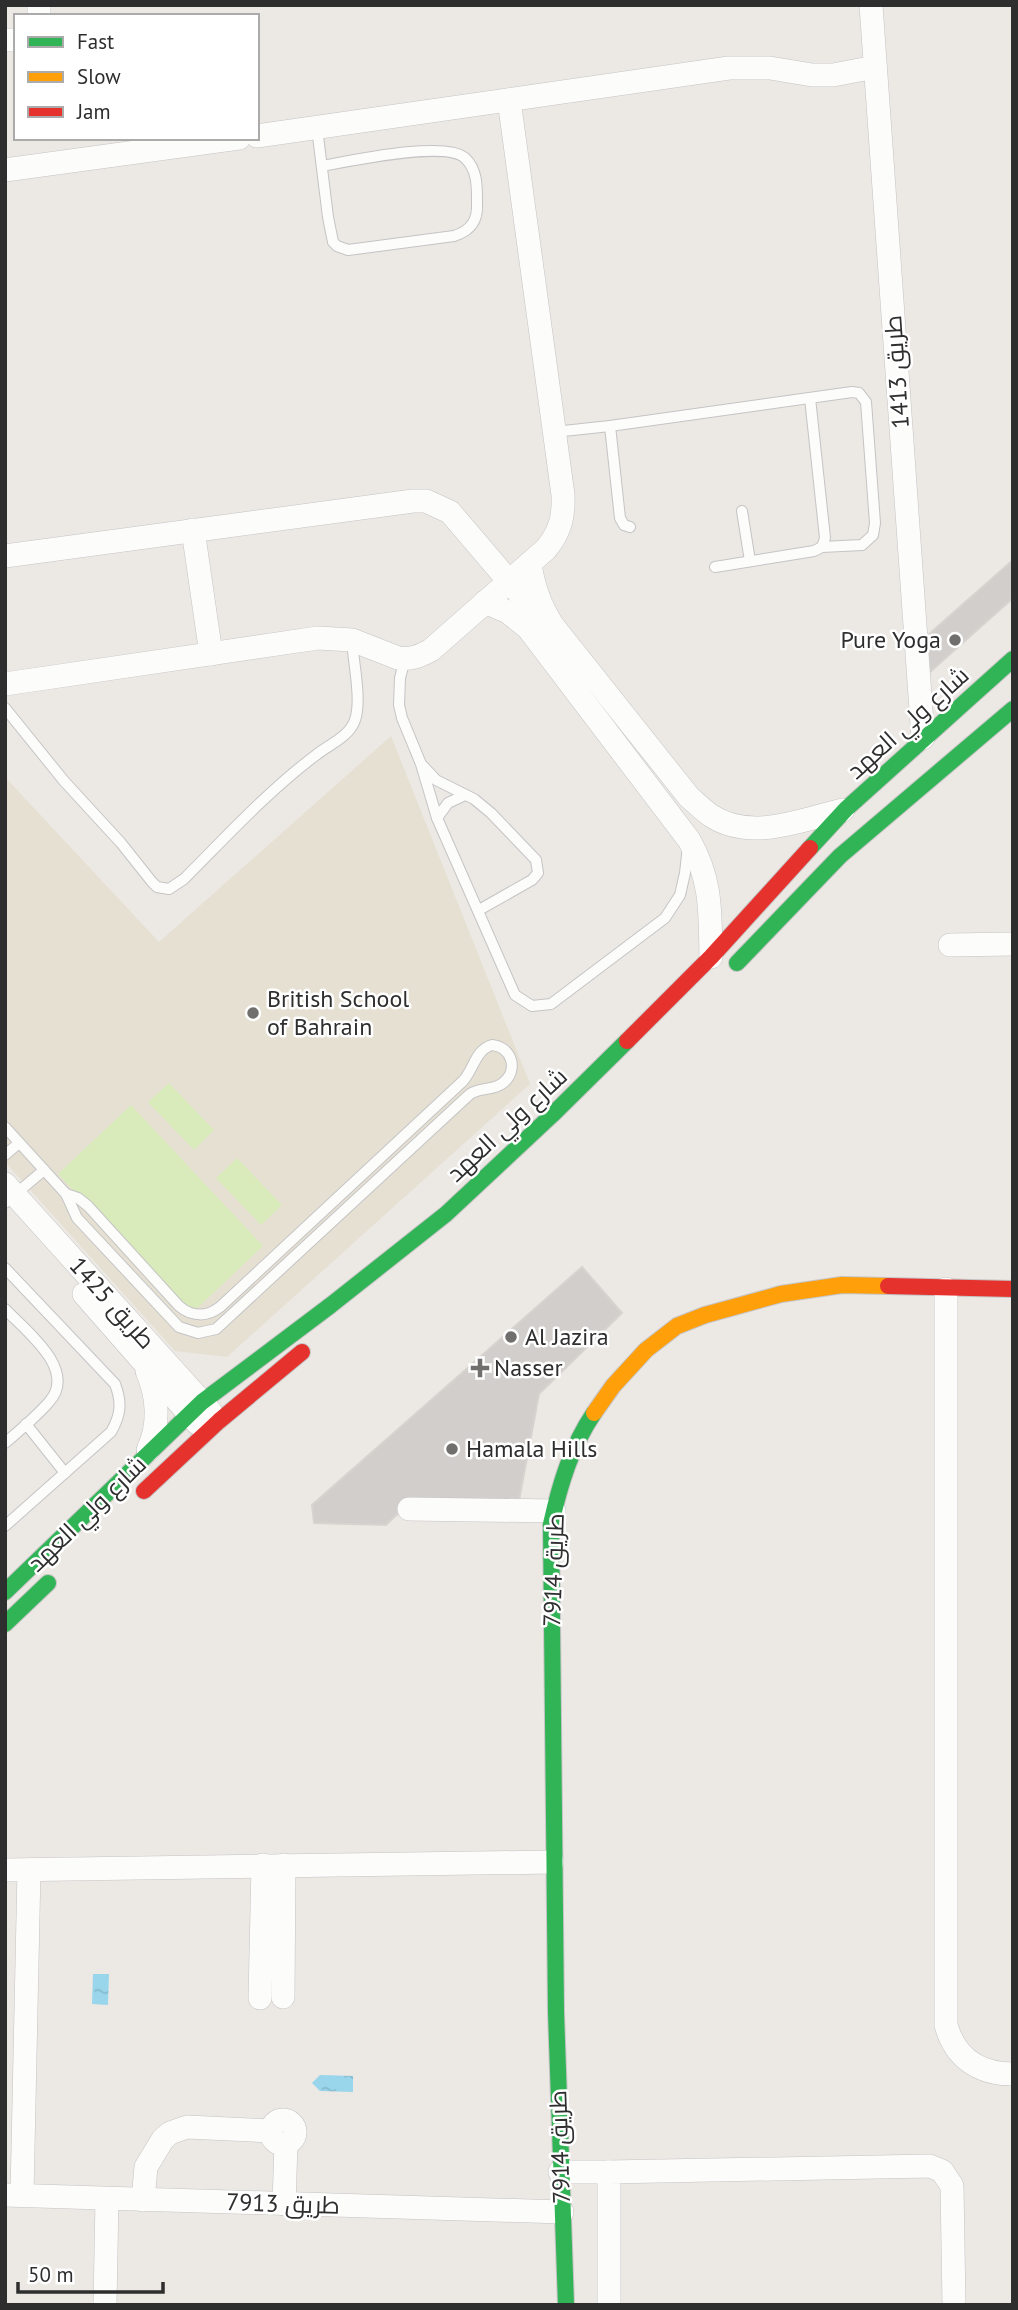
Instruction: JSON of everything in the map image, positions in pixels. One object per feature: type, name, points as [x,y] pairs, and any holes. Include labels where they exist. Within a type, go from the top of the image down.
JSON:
[{"type":"main road","name":"شارع ولي العهد","points":[[381,1286],[451,1226],[591,1086],[846,809],[1013,659]]},
{"type":"main road","points":[[726,975],[840,856],[1013,709]]},
{"type":"main road","name":"شارع ولي العهد","points":[[5,1592],[195,1408],[446,1214],[591,1086],[623,1067]]},
{"type":"main road","name":"طريق 7914","points":[[566,2305],[552,1862],[551,1524],[561,1481],[580,1434],[612,1386],[646,1350],[677,1326],[705,1315],[781,1294],[842,1285],[1013,1289]]},
{"type":"main road","name":"شارع ولي العهد","points":[[131,1503],[212,1427],[311,1345]]},
{"type":"main road","name":"شارع ولي العهد","points":[[5,1624],[63,1568]]},
{"type":"street","name":"طريق 1413","points":[[871,5],[923,738]]},
{"type":"street","points":[[259,136],[729,68],[770,68],[812,75],[833,75],[875,66]]},
{"type":"street","points":[[5,684],[318,638],[352,640],[405,659],[419,656],[431,650],[551,543],[561,524],[563,495],[509,100]]},
{"type":"street","points":[[5,170],[224,140]]},
{"type":"street","points":[[5,556],[426,501],[450,512],[535,612],[553,626]]},
{"type":"street","points":[[193,530],[211,654]]},
{"type":"street","points":[[530,563],[538,600],[553,626],[690,797],[712,816],[739,827],[768,828],[846,809]]},
{"type":"street","points":[[485,602],[508,612],[528,628],[689,840],[703,867],[708,885],[711,957]]},
{"type":"street","points":[[669,813],[690,797]]},
{"type":"street","points":[[950,945],[1013,944]]},
{"type":"street","name":"طريق 1425","points":[[8,1197],[52,1256],[144,1365],[195,1408]]},
{"type":"street","name":"طريق 1425","points":[[8,1197],[212,1427]]},
{"type":"street","points":[[946,1289],[946,2025],[950,2039],[967,2061],[992,2073],[1013,2074]]},
{"type":"street","points":[[144,1365],[152,1383],[156,1403],[152,1441],[144,1458]]},
{"type":"street","points":[[410,1509],[554,1511]]},
{"type":"street","points":[[5,1870],[552,1862]]},
{"type":"street","points":[[271,1997],[273,1865]]},
{"type":"street","points":[[14,2195],[29,1870]]},
{"type":"street","points":[[143,2200],[146,2167],[163,2139],[170,2133],[187,2127],[278,2138],[284,2204]]},
{"type":"street","points":[[560,2172],[936,2168],[946,2175],[952,2186],[954,2305]]},
{"type":"street","points":[[609,2172],[609,2305]]},
{"type":"street","name":"طريق 7913","points":[[14,2195],[562,2212]]},
{"type":"street","points":[[105,2305],[107,2199]]},
{"type":"lane","points":[[317,128],[322,166],[333,242],[342,249],[454,236],[468,229],[477,216],[472,168],[467,160],[451,151],[410,152],[322,166]]},
{"type":"lane","points":[[554,432],[855,392],[862,396],[866,402],[875,523],[873,535],[862,545],[822,547],[814,551],[715,567]]},
{"type":"lane","points":[[810,398],[825,538],[822,547]]},
{"type":"lane","points":[[610,426],[620,519],[624,525],[630,527]]},
{"type":"lane","points":[[742,511],[751,561]]},
{"type":"lane","points":[[5,708],[152,882],[157,887],[169,889],[184,879],[270,794],[350,729],[357,703],[352,640]]},
{"type":"lane","points":[[405,659],[400,678],[399,705],[438,818],[515,995],[532,1006],[551,1004],[665,918],[674,907],[683,884],[689,840]]},
{"type":"lane","points":[[421,764],[436,780],[465,794],[491,813],[538,864],[538,873],[532,880],[479,910]]},
{"type":"lane","points":[[438,818],[448,803],[465,794]]},
{"type":"lane","points":[[5,1127],[66,1194],[77,1217],[172,1320],[189,1331],[207,1332],[224,1324],[470,1094],[505,1081],[512,1068],[511,1056],[498,1045],[486,1046],[476,1057],[471,1070],[443,1099],[220,1307],[207,1314],[192,1314],[179,1306],[88,1206],[78,1198],[66,1194]]},
{"type":"lane","points":[[471,1070],[482,1088]]},
{"type":"lane","points":[[5,1155],[19,1143]]},
{"type":"lane","points":[[8,1197],[44,1170]]},
{"type":"lane","points":[[5,1268],[107,1374],[120,1396],[121,1409],[111,1432],[5,1526]]},
{"type":"lane","points":[[5,1309],[53,1361],[58,1374],[57,1388],[51,1401],[5,1443]]},
{"type":"lane","points":[[26,1424],[65,1473]]},
{"type":"shaded area","name":"British School of Bahrain","points":[[391,736],[530,1084],[227,1357],[175,1351],[5,1162],[5,777],[159,942]]},
{"type":"green space","points":[[169,1083],[214,1130],[194,1150],[148,1102]]},
{"type":"green space","points":[[131,1105],[263,1246],[190,1315],[58,1174]]},
{"type":"green space","points":[[237,1158],[282,1205],[261,1225],[216,1178]]},
{"type":"water","points":[[93,1974],[109,1974],[108,2005],[92,2004]]},
{"type":"water","points":[[320,2075],[353,2076],[353,2092],[320,2091],[312,2083]]},
{"type":"building","points":[[1013,560],[1013,598],[930,672],[927,636]]},
{"type":"building","name":"Hamala Hills","points":[[582,1267],[622,1313],[539,1394],[518,1506],[409,1503],[386,1525],[314,1523],[312,1505]]},
{"type":"traffic: fast","points":[[810,848],[846,809],[1013,659]]},
{"type":"traffic: fast","points":[[737,963],[840,856],[1013,709]]},
{"type":"traffic: fast","points":[[5,1592],[202,1402],[446,1214],[627,1041]]},
{"type":"traffic: fast","points":[[566,2305],[556,2012],[551,1524],[567,1466],[594,1413]]},
{"type":"traffic: fast","points":[[5,1624],[48,1583]]},
{"type":"traffic: slow","points":[[594,1413],[613,1386],[646,1350],[677,1326],[705,1315],[781,1294],[842,1285],[888,1286]]},
{"type":"traffic: jam","points":[[627,1041],[711,957],[810,848]]},
{"type":"traffic: jam","points":[[888,1286],[1013,1289]]},
{"type":"traffic: jam","points":[[144,1491],[219,1421],[302,1352]]},
{"type":"place","name":"Pure Yoga","points":[[955,640]]},
{"type":"place","name":"British School of Bahrain","points":[[253,1013]]},
{"type":"place","name":"Al Jazira","points":[[511,1337]]},
{"type":"place","name":"Nasser","points":[[480,1368]]},
{"type":"place","name":"Hamala Hills","points":[[452,1449]]}]
